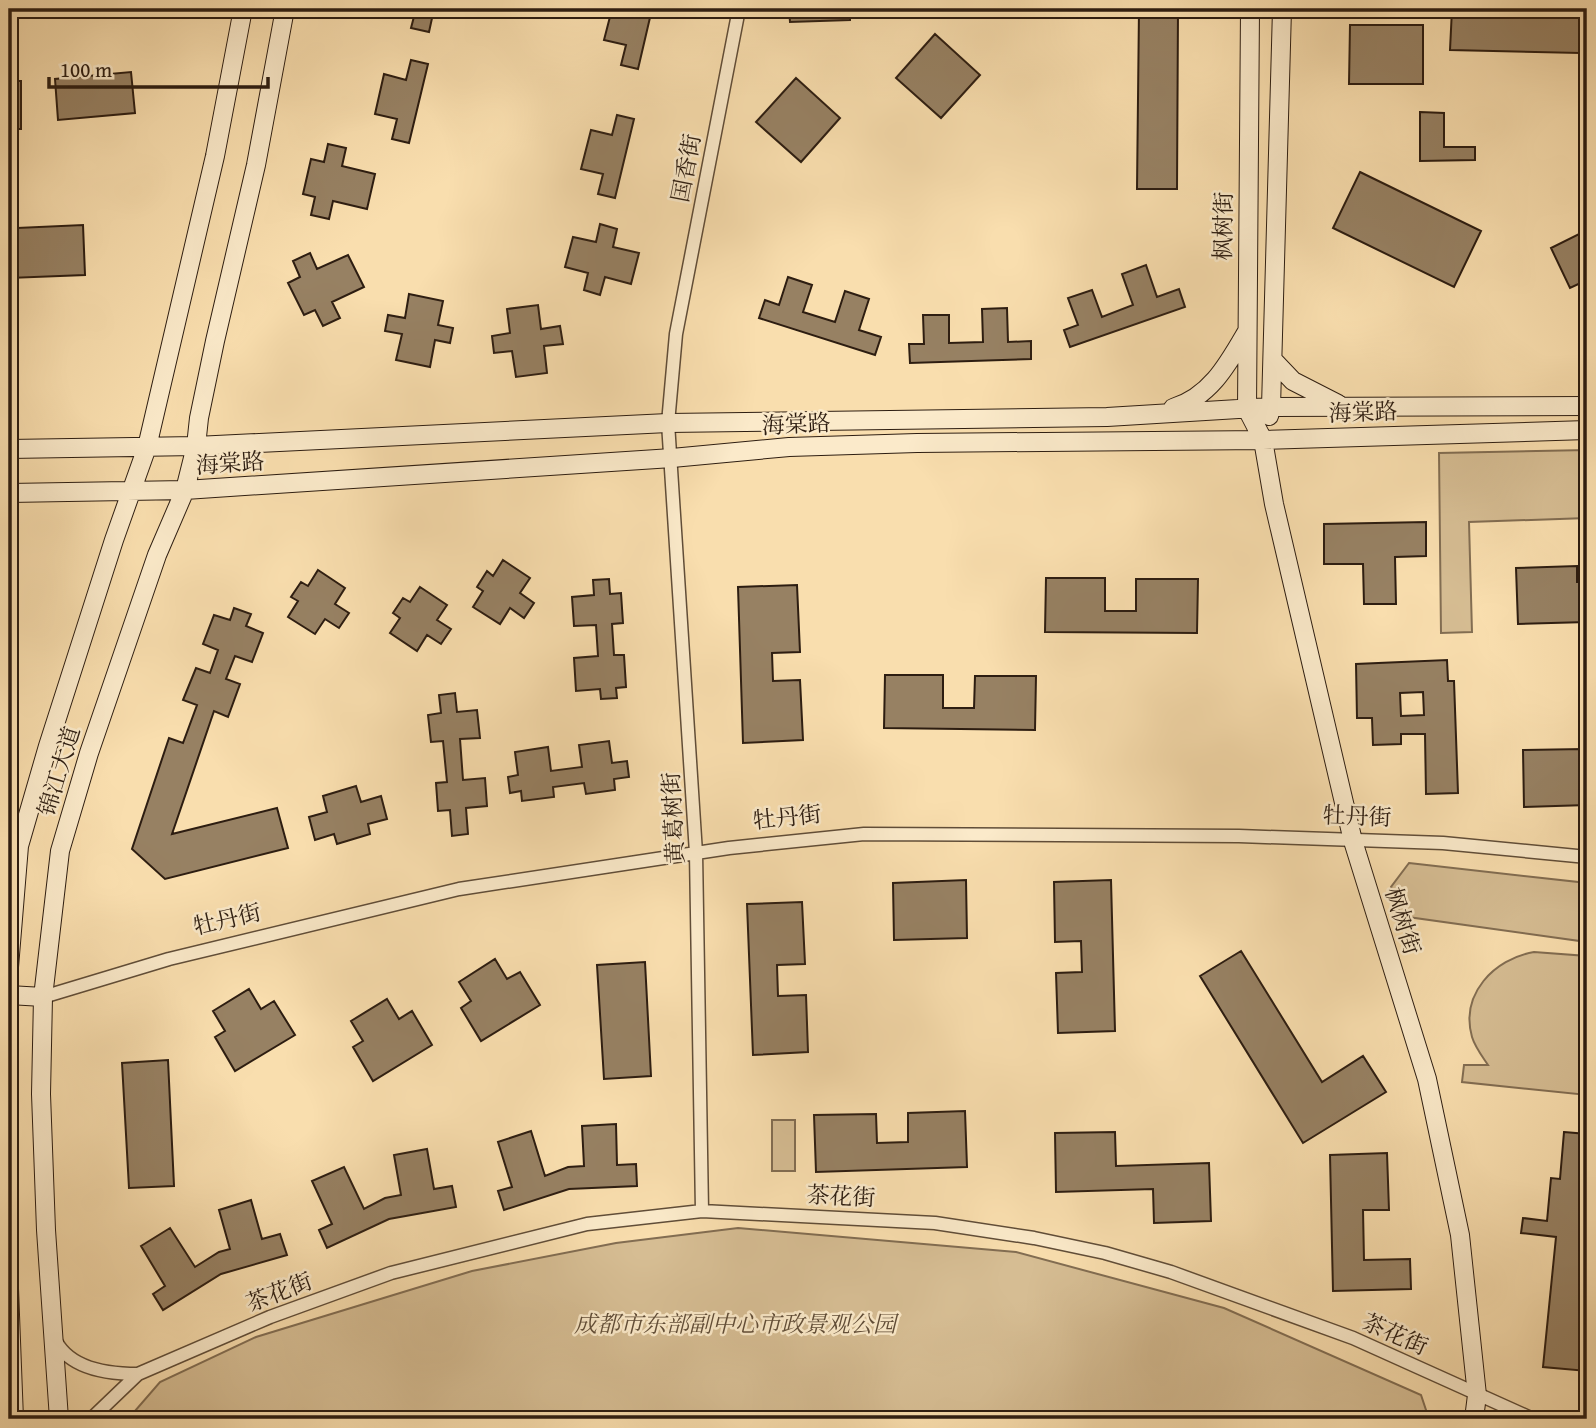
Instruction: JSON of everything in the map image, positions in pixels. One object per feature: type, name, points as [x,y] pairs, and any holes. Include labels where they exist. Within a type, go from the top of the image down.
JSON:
[{"type":"main road","name":"锦江大道","points":[[9,967],[19,846],[52,733],[147,447],[215,156],[243,9]]},
{"type":"main road","name":"锦江大道","points":[[59,1419],[52,1334],[42,1108],[43,996],[60,851],[89,753],[157,555],[185,490],[256,165],[285,9]]},
{"type":"main road","name":"枫树街","points":[[1251,9],[1247,409],[1263,440],[1275,504],[1353,841],[1427,1079],[1460,1235],[1477,1395],[1474,1419]]},
{"type":"main road","name":"枫树街","points":[[1263,440],[1271,407],[1282,9]]},
{"type":"main road","points":[[1152,414],[1192,402],[1204,393],[1247,333]]},
{"type":"main road","points":[[1273,360],[1293,381],[1345,407]]},
{"type":"main road","name":"海棠路","points":[[9,449],[196,446],[668,423],[1093,417],[1271,407],[1587,406]]},
{"type":"main road","name":"海棠路","points":[[9,493],[185,490],[672,458],[789,447],[904,443],[1263,440],[1587,430]]},
{"type":"main road","name":"牡丹街","points":[[9,995],[43,996]]},
{"type":"main road","points":[[9,1289],[10,1383],[14,1419]]},
{"type":"street","name":"国香街","points":[[668,423],[676,334],[739,9]]},
{"type":"street","name":"黄葛树街","points":[[668,423],[696,853],[702,1211]]},
{"type":"street","name":"牡丹街","points":[[43,996],[169,959],[459,889],[696,853],[864,834],[1239,836],[1443,843],[1587,857]]},
{"type":"street","name":"茶花街","points":[[91,1419],[138,1374],[270,1317],[391,1273],[587,1224],[702,1211],[935,1223],[1034,1238],[1105,1253],[1171,1272],[1353,1338],[1533,1419]]},
{"type":"street","name":"茶花街","points":[[52,1334],[67,1355],[87,1366],[110,1374],[138,1374]]},
{"type":"green space","points":[[1587,450],[1587,518],[1469,522],[1472,632],[1441,633],[1439,453]]},
{"type":"green space","points":[[1409,863],[1587,883],[1587,942],[1401,916],[1391,887]]},
{"type":"green space","points":[[1534,952],[1587,956],[1587,1095],[1462,1082],[1464,1065],[1488,1065],[1472,1037],[1471,1007],[1476,993],[1484,981],[1506,962]]},
{"type":"green space","points":[[772,1120],[795,1120],[795,1171],[772,1171]]},
{"type":"green space","name":"成都市东部副中心市政景观公园","points":[[738,1228],[1016,1252],[1224,1308],[1421,1395],[1429,1419],[128,1419],[160,1382],[256,1337],[472,1271],[616,1243]]},
{"type":"building","points":[[416,9],[434,9],[429,32],[411,28]]},
{"type":"building","points":[[612,9],[652,9],[638,69],[621,65],[626,45],[604,40]]},
{"type":"building","points":[[789,9],[850,9],[850,20],[790,22]]},
{"type":"building","points":[[1139,9],[1178,9],[1177,189],[1137,189]]},
{"type":"building","points":[[1452,9],[1582,9],[1580,53],[1450,50]]},
{"type":"building","points":[[1350,25],[1423,25],[1423,84],[1349,84]]},
{"type":"building","points":[[935,34],[980,75],[941,118],[896,78]]},
{"type":"building","points":[[411,60],[428,64],[409,143],[392,139],[397,119],[375,114],[384,74],[406,80]]},
{"type":"building","points":[[131,72],[135,113],[58,120],[55,79]]},
{"type":"building","points":[[796,78],[840,118],[801,162],[756,122]]},
{"type":"building","points":[[9,81],[21,81],[21,129],[9,129]]},
{"type":"building","points":[[1420,112],[1444,113],[1444,147],[1475,147],[1475,160],[1420,161]]},
{"type":"building","points":[[617,115],[634,119],[615,198],[598,194],[603,174],[581,169],[591,130],[612,135]]},
{"type":"building","points":[[328,144],[346,148],[342,166],[375,174],[367,209],[333,201],[329,219],[311,215],[315,197],[303,194],[311,159],[324,162]]},
{"type":"building","points":[[1360,172],[1481,231],[1454,287],[1333,228]]},
{"type":"building","points":[[9,217],[17,228],[83,225],[85,275],[9,278]]},
{"type":"building","points":[[600,224],[617,229],[613,247],[639,253],[631,284],[605,277],[600,295],[584,290],[588,273],[565,267],[573,237],[596,242]]},
{"type":"building","points":[[1587,230],[1587,280],[1570,288],[1551,248]]},
{"type":"building","points":[[310,253],[317,269],[348,255],[364,287],[332,302],[340,318],[323,326],[315,310],[304,315],[288,283],[300,277],[293,261]]},
{"type":"building","points":[[1146,265],[1157,297],[1179,289],[1185,307],[1070,347],[1064,330],[1078,325],[1068,298],[1092,290],[1102,317],[1133,305],[1122,274]]},
{"type":"building","points":[[788,277],[812,285],[803,312],[835,322],[845,291],[869,299],[859,330],[881,337],[875,355],[759,318],[765,300],[779,305]]},
{"type":"building","points":[[409,294],[443,301],[438,325],[453,328],[450,343],[435,340],[430,367],[396,360],[402,334],[385,331],[388,315],[405,318]]},
{"type":"building","points":[[538,305],[541,329],[560,326],[563,344],[544,346],[547,373],[516,377],[512,351],[494,353],[492,336],[510,333],[507,309]]},
{"type":"building","points":[[1007,308],[1008,342],[1031,341],[1031,359],[910,363],[909,344],[924,344],[923,315],[949,315],[949,343],[983,342],[982,309]]},
{"type":"building","points":[[1426,522],[1426,556],[1395,557],[1396,604],[1364,604],[1363,564],[1324,564],[1324,524]]},
{"type":"building","points":[[503,560],[530,578],[520,593],[534,603],[524,618],[510,608],[500,624],[473,607],[483,591],[477,587],[487,571],[493,576]]},
{"type":"building","points":[[1577,566],[1577,582],[1582,582],[1582,597],[1587,597],[1587,622],[1518,624],[1516,568]]},
{"type":"building","points":[[318,570],[345,588],[335,604],[349,613],[339,628],[325,619],[315,634],[288,617],[298,601],[291,597],[301,582],[308,586]]},
{"type":"building","points":[[1046,578],[1105,578],[1105,611],[1136,611],[1136,579],[1198,579],[1197,633],[1045,632]]},
{"type":"building","points":[[609,579],[610,594],[621,593],[623,623],[612,624],[614,655],[624,655],[626,687],[616,688],[617,698],[601,699],[600,689],[576,691],[574,658],[598,656],[596,625],[574,626],[572,597],[594,595],[593,580]]},
{"type":"building","points":[[797,585],[800,652],[772,653],[773,681],[800,680],[803,740],[743,743],[738,587]]},
{"type":"building","points":[[420,587],[447,605],[437,620],[451,629],[441,644],[427,635],[417,651],[390,633],[400,618],[393,613],[403,598],[410,602]]},
{"type":"building","points":[[234,608],[251,614],[246,626],[263,633],[252,662],[235,656],[226,679],[240,684],[228,717],[214,711],[172,834],[277,808],[288,848],[165,879],[132,849],[169,738],[183,743],[197,705],[183,700],[196,668],[210,673],[218,650],[203,644],[214,615],[230,620]]},
{"type":"building","points":[[1447,660],[1448,681],[1454,681],[1458,793],[1426,794],[1425,734],[1401,734],[1401,744],[1373,745],[1372,718],[1357,718],[1356,664]],"holes":[[[1423,692],[1424,715],[1401,716],[1400,693]]]},
{"type":"building","points":[[885,675],[943,675],[943,708],[974,708],[975,676],[1036,676],[1035,730],[884,728]]},
{"type":"building","points":[[455,693],[457,712],[477,710],[480,738],[460,739],[463,780],[485,778],[487,806],[466,808],[468,834],[452,836],[450,810],[438,811],[436,783],[447,782],[443,741],[431,742],[428,715],[441,713],[439,695]]},
{"type":"building","points":[[609,741],[612,763],[627,761],[629,777],[614,779],[615,790],[586,794],[584,783],[553,787],[554,797],[522,801],[521,791],[510,793],[508,777],[518,775],[515,752],[548,747],[551,771],[582,767],[579,745]]},
{"type":"building","points":[[1583,749],[1587,805],[1524,807],[1523,750]]},
{"type":"building","points":[[356,786],[361,802],[381,796],[387,819],[368,824],[370,834],[337,844],[334,834],[315,840],[309,817],[327,812],[323,796]]},
{"type":"building","points":[[966,880],[967,938],[894,940],[893,883]]},
{"type":"building","points":[[1111,880],[1115,1031],[1058,1033],[1056,973],[1082,972],[1081,941],[1055,942],[1054,882]]},
{"type":"building","points":[[802,902],[805,964],[777,965],[778,996],[806,995],[808,1052],[753,1055],[747,904]]},
{"type":"building","points":[[1241,951],[1322,1082],[1363,1056],[1386,1092],[1303,1143],[1200,976]]},
{"type":"building","points":[[495,959],[507,979],[520,972],[540,1005],[481,1041],[461,1008],[471,1001],[459,982]]},
{"type":"building","points":[[645,962],[651,1076],[604,1079],[597,965]]},
{"type":"building","points":[[249,989],[261,1009],[274,1001],[295,1035],[235,1071],[215,1037],[225,1031],[213,1011]]},
{"type":"building","points":[[387,999],[399,1019],[412,1011],[432,1045],[373,1081],[353,1047],[363,1041],[351,1021]]},
{"type":"building","points":[[168,1060],[174,1186],[129,1188],[122,1063]]},
{"type":"building","points":[[965,1111],[967,1167],[816,1172],[814,1115],[876,1114],[877,1143],[908,1142],[908,1113]]},
{"type":"building","points":[[616,1124],[617,1165],[636,1164],[637,1186],[569,1189],[504,1210],[498,1191],[512,1187],[498,1142],[531,1131],[545,1176],[568,1167],[584,1166],[582,1126]]},
{"type":"building","points":[[1115,1132],[1116,1166],[1209,1163],[1211,1221],[1154,1223],[1153,1189],[1056,1192],[1055,1133]]},
{"type":"building","points":[[1564,1132],[1587,1134],[1587,1371],[1543,1367],[1556,1237],[1521,1233],[1523,1218],[1547,1221],[1551,1178],[1560,1179]]},
{"type":"building","points":[[427,1149],[434,1189],[452,1186],[456,1207],[389,1219],[327,1248],[319,1230],[332,1224],[312,1181],[344,1167],[364,1209],[385,1198],[401,1195],[394,1155]]},
{"type":"building","points":[[1387,1153],[1389,1210],[1363,1210],[1364,1260],[1410,1259],[1411,1289],[1333,1291],[1330,1155]]},
{"type":"building","points":[[251,1200],[262,1239],[280,1234],[287,1255],[221,1274],[163,1310],[153,1294],[165,1286],[141,1246],[170,1228],[195,1267],[219,1252],[230,1249],[219,1210]]}]
